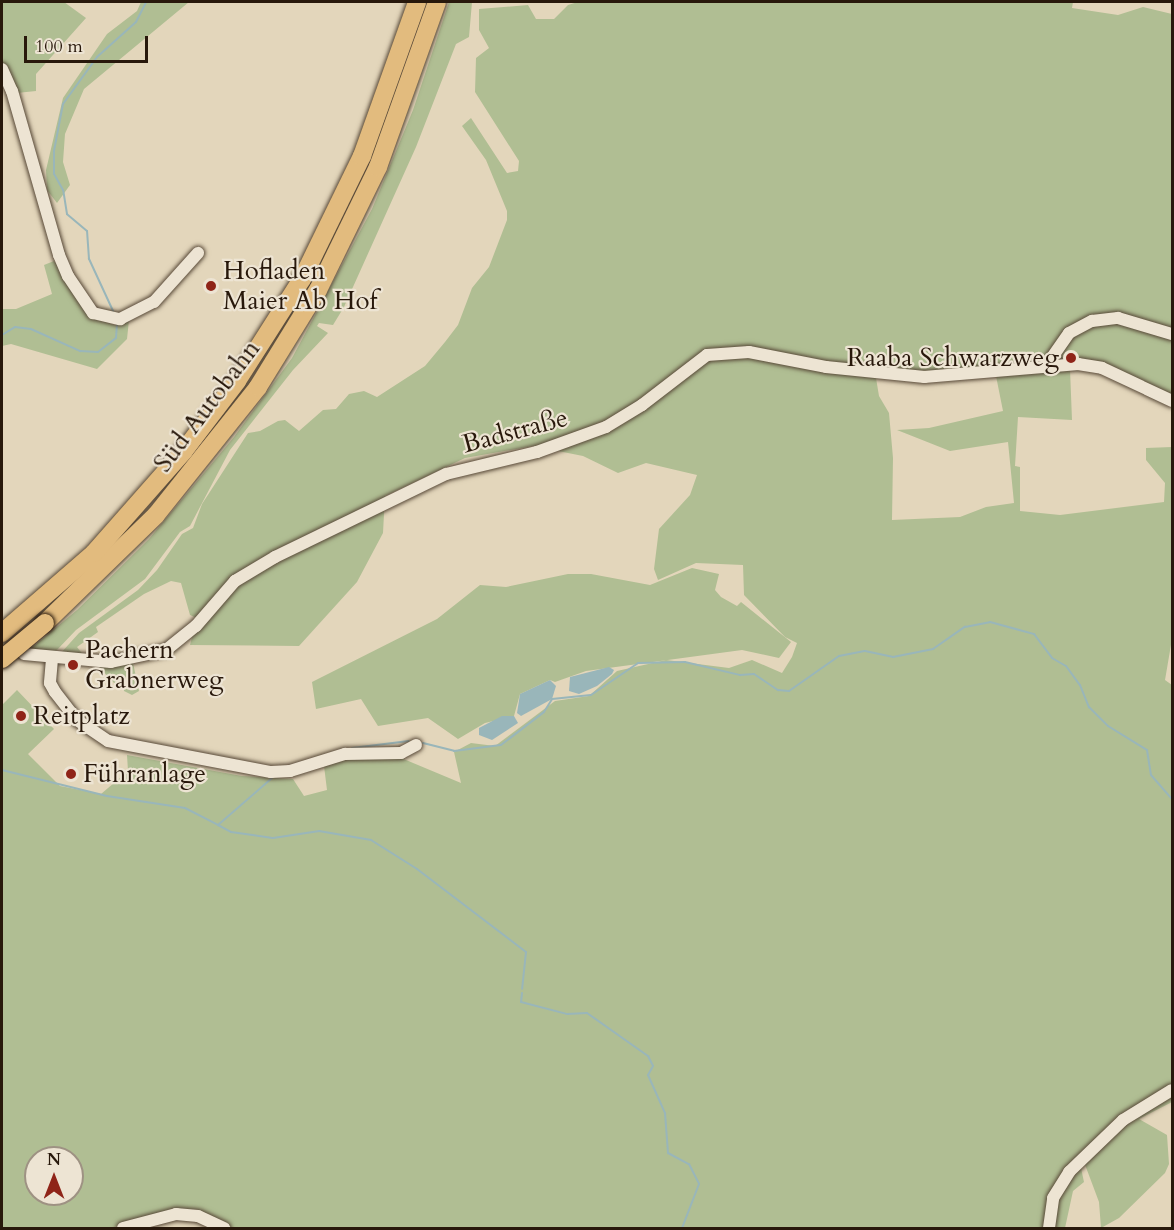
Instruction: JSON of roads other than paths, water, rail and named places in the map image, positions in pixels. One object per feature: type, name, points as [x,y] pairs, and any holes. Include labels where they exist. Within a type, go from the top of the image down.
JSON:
[{"type":"highway","name":"Süd Autobahn","points":[[2,633],[22,618],[94,553],[140,503],[237,381],[302,279],[362,156],[417,2]]},
{"type":"highway","name":"Süd Autobahn","points":[[2,659],[45,623],[156,515],[258,387],[318,291],[378,167],[437,2]]},
{"type":"street","points":[[2,69],[12,91],[68,276],[93,313],[117,319],[154,302],[198,253]]},
{"type":"street","points":[[1046,366],[1069,333],[1092,321],[1118,318],[1173,334]]},
{"type":"street","name":"Badstraße","points":[[24,654],[52,659],[111,662],[166,650],[196,626],[235,581],[267,561],[447,474],[537,452],[606,427],[642,405],[707,355],[749,352],[826,367],[924,377],[1046,366],[1094,366],[1173,401]]},
{"type":"street","points":[[52,659],[50,683],[55,693],[77,720],[117,744],[271,772],[290,771],[345,754],[401,753],[416,745]]},
{"type":"street","points":[[1049,1228],[1053,1198],[1069,1172],[1124,1120],[1173,1090]]},
{"type":"street","points":[[123,1228],[176,1214],[198,1216],[224,1228]]},
{"type":"water","points":[[609,667],[614,670],[612,674],[597,686],[579,694],[569,691],[570,677]]},
{"type":"water","points":[[550,680],[556,686],[552,699],[521,716],[517,713],[520,694]]},
{"type":"water","points":[[502,716],[514,716],[518,723],[492,740],[479,735],[479,728]]},
{"type":"waterway","points":[[114,313],[89,259],[87,231],[67,214],[63,190],[54,174],[54,151],[63,104],[97,57],[136,22],[146,2]]},
{"type":"waterway","points":[[2,335],[15,327],[31,329],[80,351],[98,352],[116,338],[117,324]]},
{"type":"waterway","points":[[423,743],[454,751],[501,745],[544,712],[552,699],[591,695],[638,663],[685,662],[740,675],[754,674],[778,690],[789,691],[839,656],[865,651],[893,657],[933,649],[965,627],[990,622],[1034,634],[1052,658],[1066,666],[1080,685],[1089,707],[1108,726],[1147,750],[1151,775],[1172,799]]},
{"type":"waterway","points":[[352,748],[409,741]]},
{"type":"waterway","points":[[2,770],[107,796],[185,808],[218,825],[272,778]]},
{"type":"waterway","points":[[218,825],[231,832],[273,838],[319,831],[371,840],[417,869],[526,952],[522,989]]},
{"type":"waterway","points":[[522,993],[521,1002],[567,1014],[587,1013],[648,1056],[653,1066],[648,1075],[665,1113],[668,1153],[689,1164],[699,1184],[682,1228]]},
{"type":"place","name":"Hofladen Maier Ab Hof","points":[[211,286]]},
{"type":"place","name":"Raaba Schwarzweg","points":[[1071,358]]},
{"type":"place","name":"Pachern Grabnerweg","points":[[73,665]]},
{"type":"place","name":"Reitplatz","points":[[21,716]]},
{"type":"place","name":"Führanlage","points":[[71,774]]}]
